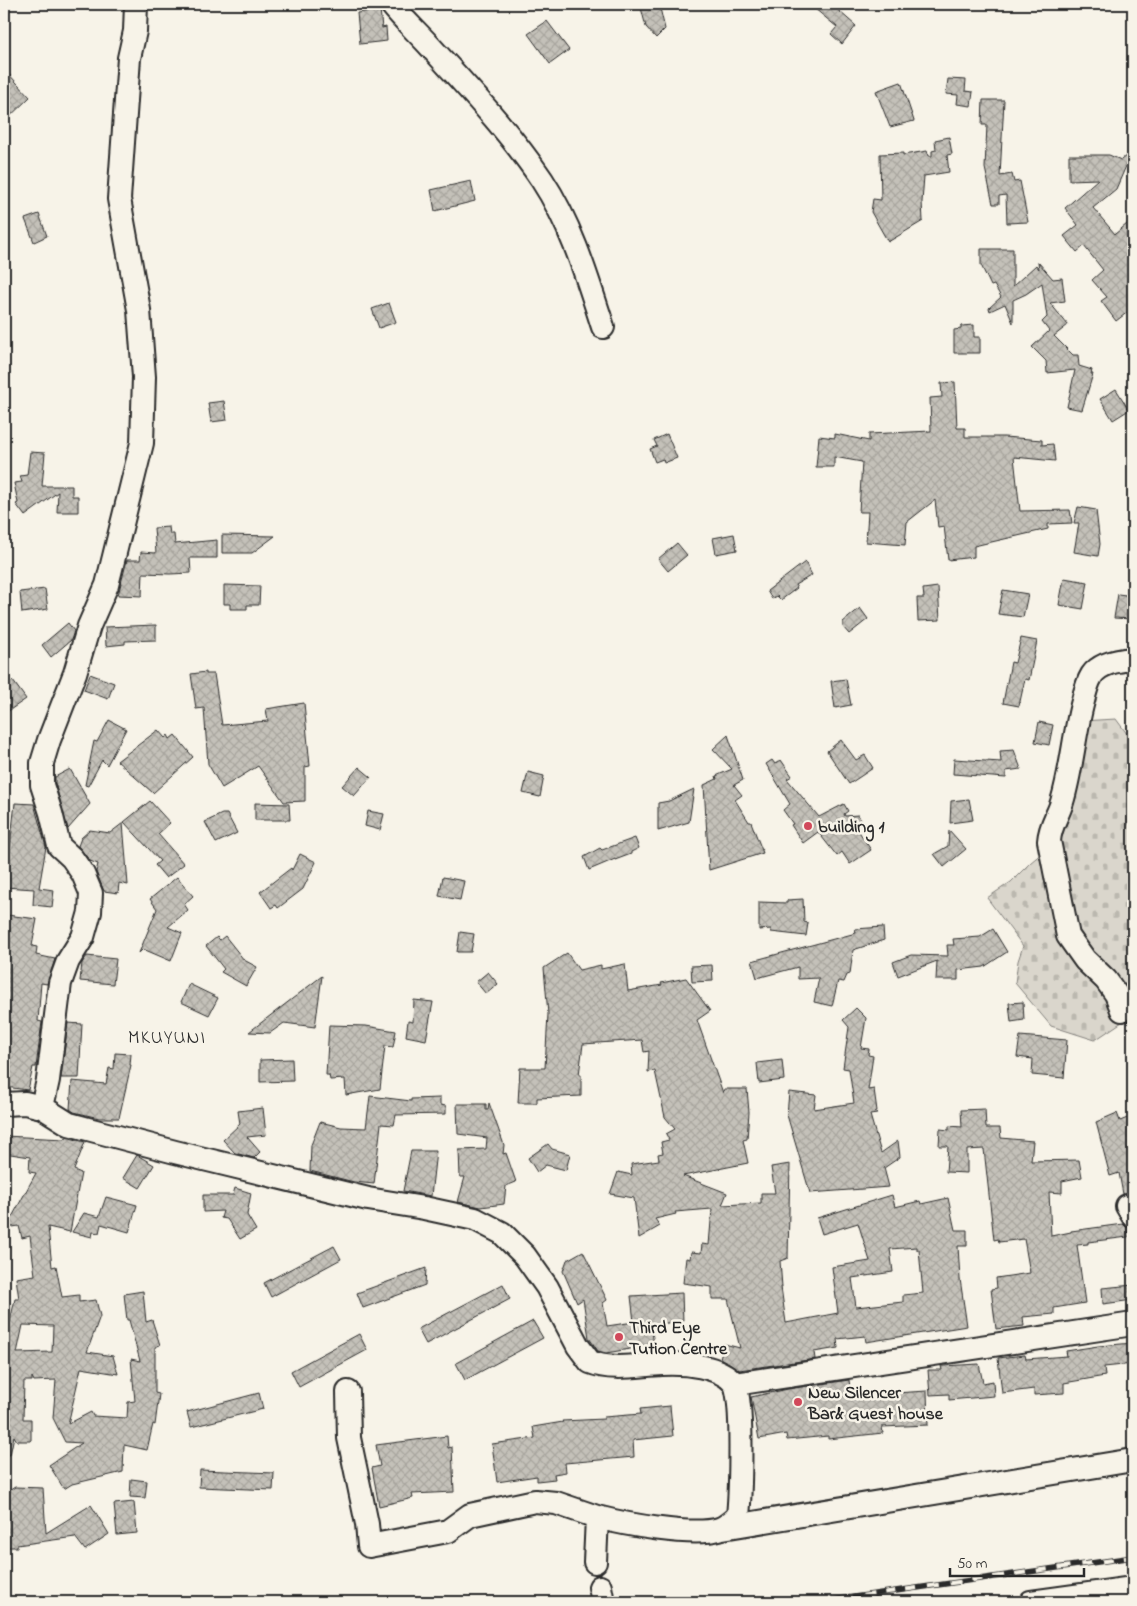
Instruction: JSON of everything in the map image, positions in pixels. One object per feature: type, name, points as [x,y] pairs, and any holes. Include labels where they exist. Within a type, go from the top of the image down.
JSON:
[{"type":"street","points":[[42,1107],[48,1080],[60,983],[68,961],[83,937],[90,912],[91,893],[72,858],[59,846],[42,785],[42,764],[48,740],[75,673],[89,626],[107,585],[142,443],[144,377],[139,310],[119,199],[129,58],[135,32],[136,4]]},
{"type":"street","points":[[391,4],[485,109],[522,153],[543,182],[561,215],[582,262],[603,327]]},
{"type":"street","points":[[1122,1010],[1116,994],[1106,980],[1085,960],[1068,936],[1049,841],[1049,830],[1062,804],[1076,726],[1088,681],[1093,673],[1103,666],[1122,660],[1133,659]]},
{"type":"street","points":[[4,1104],[24,1103],[42,1107],[69,1124],[119,1138],[368,1199],[475,1219],[502,1233],[525,1256],[547,1287],[578,1346],[590,1362],[610,1366],[674,1364],[697,1366],[718,1372],[735,1384],[739,1402],[740,1500],[738,1516],[720,1529]]},
{"type":"street","points":[[735,1384],[1133,1324]]},
{"type":"street","points":[[348,1392],[349,1438],[367,1524],[369,1546],[448,1531],[470,1515],[535,1501],[556,1503],[623,1524],[697,1532],[1133,1460]]},
{"type":"street","points":[[595,1562],[596,1517]]},
{"type":"street","points":[[1031,1602],[1133,1588]]},
{"type":"green space","points":[[1116,719],[1133,742],[1133,792],[1128,823],[1133,829],[1133,1012],[1128,1018],[1095,1040],[1051,1026],[1015,983],[1018,961],[1023,946],[987,898],[1011,882],[1049,847],[1081,721]]},
{"type":"building","points":[[640,4],[659,4],[665,29],[656,38],[646,27]]},
{"type":"building","points":[[809,4],[831,4],[856,26],[842,44],[831,34],[837,27]]},
{"type":"building","points":[[380,10],[382,28],[386,27],[387,41],[360,44],[357,13]]},
{"type":"building","points":[[547,21],[569,50],[550,64],[528,34]]},
{"type":"building","points":[[4,69],[30,97],[4,122]]},
{"type":"building","points":[[948,79],[966,80],[965,91],[973,92],[971,106],[957,104],[958,95],[946,94]]},
{"type":"building","points":[[901,82],[914,121],[890,127],[876,91]]},
{"type":"building","points":[[983,100],[1004,100],[1000,176],[1012,174],[1014,182],[1020,181],[1028,222],[1007,223],[1006,195],[999,196],[999,204],[993,204],[985,168],[987,125],[982,125]]},
{"type":"building","points":[[949,137],[952,154],[947,155],[949,172],[924,176],[923,221],[888,242],[871,212],[873,199],[881,200],[880,154],[903,153],[903,155],[927,151],[929,156],[932,156],[932,151],[936,150],[935,140]]},
{"type":"building","points":[[1133,150],[1116,189],[1093,208],[1115,234],[1133,219],[1133,308],[1116,321],[1101,301],[1107,297],[1092,280],[1103,270],[1084,246],[1077,252],[1064,236],[1078,225],[1065,208],[1098,179],[1069,180],[1069,155],[1109,155],[1121,160]]},
{"type":"building","points":[[471,181],[475,201],[435,211],[431,190]]},
{"type":"building","points":[[39,214],[47,236],[34,242],[25,219]]},
{"type":"building","points":[[981,249],[1013,249],[1013,286],[1036,265],[1039,269],[1038,262],[1053,279],[1062,278],[1065,301],[1050,303],[1068,325],[1054,336],[1073,355],[1078,355],[1079,366],[1092,370],[1091,374],[1093,374],[1082,410],[1067,407],[1075,370],[1047,373],[1046,361],[1032,347],[1049,331],[1042,322],[1047,317],[1042,283],[1013,300],[1013,323],[1005,304],[990,311],[989,308],[1001,297],[994,285],[991,286],[981,265]]},
{"type":"building","points":[[389,303],[396,322],[379,328],[372,309]]},
{"type":"building","points":[[974,325],[974,337],[980,337],[980,353],[954,353],[954,330],[961,329],[961,326]]},
{"type":"building","points":[[955,382],[957,428],[965,428],[965,437],[1004,437],[1042,440],[1042,445],[1053,444],[1055,461],[1014,457],[1020,511],[1070,510],[1072,523],[1048,524],[1048,529],[974,546],[974,557],[948,560],[944,526],[938,527],[935,500],[907,522],[905,545],[866,542],[868,512],[859,512],[862,462],[834,457],[834,467],[816,467],[819,436],[835,438],[835,434],[869,441],[869,434],[931,431],[930,398],[942,397],[941,383]]},
{"type":"building","points":[[1116,389],[1129,410],[1113,420],[1100,399]]},
{"type":"building","points":[[224,401],[227,420],[211,422],[208,403]]},
{"type":"building","points":[[667,434],[677,458],[664,463],[663,459],[655,462],[650,449],[657,446],[654,440]]},
{"type":"building","points":[[30,452],[45,453],[42,486],[72,486],[72,496],[78,496],[78,512],[57,512],[58,492],[25,516],[16,504],[18,503],[14,483],[22,482],[20,476],[27,475]]},
{"type":"building","points":[[1078,507],[1096,510],[1100,544],[1098,556],[1074,552],[1079,523],[1074,523]]},
{"type":"building","points":[[169,527],[170,534],[174,534],[175,544],[217,540],[217,558],[190,558],[191,573],[143,573],[142,596],[118,595],[127,560],[140,560],[141,552],[156,553],[154,528]]},
{"type":"building","points":[[734,534],[737,550],[716,554],[713,538]]},
{"type":"building","points":[[222,535],[275,536],[252,553],[222,553]]},
{"type":"building","points":[[677,543],[687,555],[668,571],[658,559]]},
{"type":"building","points":[[805,562],[812,575],[795,585],[797,588],[781,600],[777,596],[772,599],[767,591]]},
{"type":"building","points":[[1064,578],[1088,582],[1083,609],[1059,605]]},
{"type":"building","points":[[224,585],[260,586],[259,605],[247,605],[247,609],[230,609],[230,604],[224,604]]},
{"type":"building","points":[[938,587],[940,620],[918,621],[917,598],[924,598],[923,589]]},
{"type":"building","points":[[45,589],[48,609],[22,613],[20,592]]},
{"type":"building","points":[[1003,590],[1028,594],[1023,617],[998,614]]},
{"type":"building","points":[[1118,594],[1133,596],[1133,619],[1114,618]]},
{"type":"building","points":[[860,608],[868,619],[849,634],[843,627],[843,622]]},
{"type":"building","points":[[68,623],[74,631],[71,640],[51,657],[42,645]]},
{"type":"building","points":[[156,625],[156,640],[125,641],[125,644],[106,646],[105,627]]},
{"type":"building","points":[[1021,638],[1037,641],[1029,680],[1025,679],[1019,706],[1003,703],[1011,662],[1015,663]]},
{"type":"building","points":[[206,672],[206,674],[214,674],[222,725],[268,721],[266,709],[304,703],[310,766],[305,767],[305,801],[284,802],[258,766],[222,788],[208,764],[204,708],[196,709],[191,674]]},
{"type":"building","points":[[90,674],[114,683],[108,699],[84,690]]},
{"type":"building","points":[[846,679],[851,705],[835,708],[831,681]]},
{"type":"building","points":[[13,681],[26,699],[4,714],[4,688]]},
{"type":"building","points":[[109,720],[126,729],[107,765],[102,760],[88,786],[85,785],[94,741],[97,742]]},
{"type":"building","points":[[1039,722],[1053,725],[1049,745],[1035,742]]},
{"type":"building","points":[[158,730],[165,738],[168,735],[170,739],[175,735],[193,757],[153,793],[117,761]]},
{"type":"building","points":[[728,735],[743,780],[734,785],[742,795],[735,800],[749,822],[751,822],[763,853],[709,870],[704,785],[717,779],[716,776],[732,769],[713,749]]},
{"type":"building","points":[[841,740],[856,760],[865,755],[873,768],[849,784],[827,751]]},
{"type":"building","points":[[1014,750],[1021,769],[1006,771],[1006,778],[953,774],[954,759],[1001,762],[1000,751]]},
{"type":"building","points":[[772,760],[775,764],[781,760],[792,776],[787,779],[819,817],[844,804],[848,811],[844,814],[845,816],[858,815],[864,825],[858,830],[871,850],[850,864],[842,852],[837,856],[818,832],[803,843],[783,810],[790,804],[766,764]]},
{"type":"building","points":[[359,767],[371,777],[354,796],[342,786]]},
{"type":"building","points":[[70,769],[90,804],[68,829],[55,777]]},
{"type":"building","points":[[528,772],[544,776],[540,797],[523,793]]},
{"type":"building","points":[[694,789],[689,822],[658,831],[658,803],[669,801]]},
{"type":"building","points":[[969,799],[973,820],[950,823],[951,801]]},
{"type":"building","points":[[150,801],[170,823],[158,834],[184,864],[166,878],[155,865],[160,861],[124,822]]},
{"type":"building","points":[[15,803],[34,804],[46,847],[39,888],[54,890],[52,907],[33,905],[34,889],[4,887],[4,846],[10,847]]},
{"type":"building","points":[[255,803],[289,804],[290,820],[255,820]]},
{"type":"building","points":[[368,811],[384,814],[380,830],[365,826]]},
{"type":"building","points":[[222,814],[227,814],[237,833],[216,843],[205,822]]},
{"type":"building","points":[[123,823],[128,885],[119,883],[118,893],[104,891],[96,872],[98,864],[90,861],[78,846],[81,838],[90,830],[110,833]]},
{"type":"building","points":[[949,830],[966,849],[944,867],[934,854],[948,846]]},
{"type":"building","points":[[635,838],[639,848],[631,852],[631,854],[589,870],[584,857],[600,848],[602,850]]},
{"type":"building","points":[[300,854],[316,862],[303,889],[278,908],[276,905],[271,908],[260,892],[291,868],[292,870]]},
{"type":"building","points":[[177,877],[193,896],[184,904],[188,910],[168,927],[182,933],[171,961],[143,949],[139,953],[157,909],[150,899]]},
{"type":"building","points":[[443,877],[464,881],[460,900],[439,896]]},
{"type":"building","points":[[803,899],[804,922],[808,923],[806,936],[771,932],[771,929],[759,930],[759,902],[787,903],[787,900]]},
{"type":"building","points":[[7,915],[37,919],[32,946],[37,947],[36,955],[55,959],[47,984],[41,983],[38,1021],[42,1022],[36,1067],[33,1067],[28,1090],[5,1087],[10,1063],[4,1062],[6,1012],[4,1012],[4,935]]},
{"type":"building","points":[[883,927],[884,940],[853,950],[850,974],[847,975],[844,982],[838,981],[832,1006],[814,1002],[819,978],[798,979],[798,967],[757,978],[752,961],[856,933],[855,929]]},
{"type":"building","points":[[993,929],[1007,952],[984,967],[958,970],[958,980],[936,980],[937,961],[898,976],[893,962],[911,955],[948,956],[947,945],[954,945],[953,939],[980,937]]},
{"type":"building","points":[[460,932],[474,934],[471,952],[457,952]]},
{"type":"building","points":[[225,936],[244,960],[257,967],[246,986],[221,972],[224,969],[206,946],[217,937],[220,940]]},
{"type":"building","points":[[567,953],[579,970],[601,965],[601,969],[625,964],[628,991],[662,985],[661,983],[686,978],[710,1011],[697,1020],[723,1093],[724,1089],[747,1089],[749,1112],[747,1139],[743,1140],[748,1163],[683,1176],[727,1193],[722,1205],[761,1203],[761,1193],[775,1193],[771,1167],[790,1164],[788,1258],[780,1261],[781,1287],[786,1323],[838,1313],[832,1267],[870,1261],[858,1223],[822,1234],[817,1218],[892,1195],[895,1207],[920,1201],[921,1204],[948,1198],[955,1230],[967,1230],[967,1246],[958,1246],[960,1279],[967,1326],[866,1342],[865,1336],[837,1339],[838,1348],[814,1352],[815,1359],[739,1370],[720,1358],[724,1344],[740,1348],[728,1299],[712,1299],[712,1287],[683,1283],[686,1258],[690,1259],[691,1252],[701,1253],[702,1244],[709,1245],[712,1209],[675,1212],[676,1214],[655,1219],[660,1226],[639,1238],[634,1198],[610,1194],[618,1172],[632,1175],[631,1164],[659,1160],[658,1154],[663,1153],[661,1142],[669,1140],[666,1134],[675,1129],[665,1117],[655,1071],[648,1072],[649,1051],[644,1052],[642,1040],[583,1044],[579,1075],[581,1075],[581,1096],[537,1098],[537,1103],[518,1103],[520,1068],[545,1068],[548,1014],[544,968]],"holes":[[[917,1247],[917,1250],[919,1250],[923,1293],[903,1295],[903,1302],[856,1307],[852,1278],[893,1272],[890,1249]]]},
{"type":"building","points":[[87,956],[116,959],[113,984],[80,981],[82,963]]},
{"type":"building","points":[[712,965],[713,981],[692,982],[691,966]]},
{"type":"building","points":[[488,972],[498,984],[486,994],[476,982]]},
{"type":"building","points":[[322,976],[315,1027],[284,1023],[270,1033],[249,1032]]},
{"type":"building","points":[[189,984],[218,998],[209,1015],[181,1002]]},
{"type":"building","points":[[414,1000],[433,1002],[426,1040],[406,1036],[408,1021],[413,1022]]},
{"type":"building","points":[[1023,1002],[1024,1020],[1011,1022],[1009,1003]]},
{"type":"building","points":[[856,1008],[866,1018],[861,1048],[869,1049],[868,1055],[873,1056],[868,1090],[874,1089],[877,1111],[875,1111],[877,1114],[870,1115],[881,1153],[898,1141],[900,1157],[884,1168],[889,1187],[810,1193],[787,1115],[789,1092],[816,1095],[814,1109],[854,1103],[849,1069],[843,1068],[849,1027],[843,1020]]},
{"type":"building","points":[[68,1023],[82,1024],[79,1078],[61,1078]]},
{"type":"building","points":[[329,1025],[366,1026],[396,1031],[393,1047],[385,1046],[380,1089],[346,1095],[345,1079],[330,1080],[329,1075],[326,1075]]},
{"type":"building","points":[[1020,1036],[1067,1040],[1064,1078],[1032,1075],[1033,1059],[1017,1057]]},
{"type":"building","points":[[115,1053],[131,1054],[131,1065],[119,1118],[99,1118],[74,1112],[70,1109],[72,1081],[106,1084],[109,1068],[114,1069]]},
{"type":"building","points":[[292,1059],[293,1081],[260,1082],[260,1060]]},
{"type":"building","points":[[782,1060],[784,1080],[759,1083],[757,1063]]},
{"type":"building","points":[[370,1096],[411,1101],[411,1099],[440,1098],[440,1105],[446,1106],[446,1114],[396,1115],[394,1125],[381,1124],[374,1184],[354,1182],[310,1171],[311,1145],[320,1122],[341,1127],[366,1128]]},
{"type":"building","points":[[489,1103],[504,1145],[503,1154],[506,1153],[516,1182],[506,1186],[504,1204],[481,1207],[458,1202],[465,1177],[460,1177],[459,1150],[486,1149],[487,1138],[458,1134],[457,1104],[486,1104],[486,1110],[488,1110]]},
{"type":"building","points":[[263,1108],[266,1135],[247,1137],[260,1152],[254,1158],[235,1153],[223,1140],[240,1124],[238,1111]]},
{"type":"building","points":[[985,1109],[986,1128],[1000,1128],[1001,1138],[1033,1141],[1031,1161],[1079,1160],[1082,1177],[1062,1181],[1062,1193],[1049,1192],[1051,1236],[1071,1231],[1123,1224],[1127,1228],[1128,1237],[1077,1245],[1085,1303],[1054,1308],[1054,1314],[1023,1317],[1024,1326],[996,1329],[991,1289],[997,1288],[996,1278],[1030,1273],[1024,1239],[999,1242],[998,1239],[994,1240],[984,1149],[967,1150],[967,1173],[946,1172],[948,1146],[939,1146],[940,1129],[949,1130],[949,1126],[962,1127],[961,1110]]},
{"type":"building","points":[[1117,1113],[1120,1121],[1130,1117],[1133,1125],[1133,1195],[1123,1194],[1119,1173],[1110,1176],[1096,1122]]},
{"type":"building","points":[[4,1136],[65,1139],[66,1137],[85,1142],[74,1170],[81,1173],[70,1232],[48,1227],[52,1267],[56,1266],[62,1297],[79,1295],[79,1302],[96,1300],[100,1316],[87,1352],[113,1356],[118,1374],[81,1368],[68,1424],[91,1412],[93,1416],[127,1418],[128,1402],[135,1401],[131,1359],[140,1361],[129,1320],[127,1320],[124,1294],[143,1291],[146,1322],[152,1320],[160,1345],[155,1347],[155,1393],[159,1394],[155,1425],[153,1424],[147,1450],[124,1445],[123,1472],[72,1484],[64,1489],[49,1465],[82,1443],[65,1442],[53,1418],[56,1380],[34,1381],[32,1377],[32,1381],[24,1381],[23,1419],[31,1419],[31,1441],[17,1441],[14,1436],[10,1455],[4,1454],[4,1344],[15,1299],[19,1299],[16,1278],[35,1275],[30,1236],[22,1238],[19,1226],[6,1228],[36,1173],[29,1172],[30,1157],[4,1153]],"holes":[[[23,1325],[53,1326],[52,1352],[17,1353]]]},
{"type":"building","points":[[548,1144],[552,1149],[570,1154],[566,1170],[546,1165],[537,1172],[528,1158]]},
{"type":"building","points":[[411,1151],[436,1151],[431,1196],[403,1191]]},
{"type":"building","points":[[137,1155],[154,1165],[140,1188],[123,1178]]},
{"type":"building","points":[[235,1188],[251,1193],[247,1215],[256,1230],[240,1239],[227,1219],[221,1218],[223,1211],[203,1212],[203,1195],[233,1195]]},
{"type":"building","points":[[106,1197],[137,1205],[129,1232],[101,1224],[99,1233],[93,1232],[92,1237],[72,1232],[84,1213],[99,1217]]},
{"type":"building","points":[[334,1246],[341,1259],[271,1297],[264,1283]]},
{"type":"building","points":[[583,1251],[607,1300],[603,1303],[607,1326],[634,1322],[631,1296],[682,1293],[683,1322],[651,1324],[654,1345],[606,1353],[598,1351],[589,1338],[583,1299],[577,1303],[563,1271],[567,1260]]},
{"type":"building","points":[[426,1268],[425,1285],[363,1308],[357,1293]]},
{"type":"building","points":[[503,1284],[510,1299],[426,1344],[418,1329]]},
{"type":"building","points":[[1133,1285],[1133,1300],[1103,1304],[1102,1288]]},
{"type":"building","points":[[533,1321],[543,1338],[465,1380],[456,1363]]},
{"type":"building","points":[[359,1334],[367,1350],[299,1387],[291,1371]]},
{"type":"building","points":[[1133,1343],[1133,1364],[1104,1367],[1105,1376],[1064,1383],[1064,1393],[1034,1395],[1034,1389],[1002,1393],[998,1358],[1025,1355],[1026,1359],[1067,1356],[1066,1351]]},
{"type":"building","points":[[979,1364],[983,1383],[993,1381],[994,1396],[949,1400],[949,1394],[930,1395],[928,1370],[942,1370],[941,1366]]},
{"type":"building","points":[[849,1380],[851,1396],[895,1395],[895,1393],[927,1391],[928,1425],[882,1427],[883,1433],[828,1439],[828,1436],[787,1440],[786,1434],[759,1439],[751,1397],[788,1389]]},
{"type":"building","points":[[259,1393],[263,1409],[191,1427],[187,1412]]},
{"type":"building","points":[[670,1406],[673,1436],[633,1440],[634,1457],[565,1463],[566,1472],[554,1474],[555,1479],[537,1481],[537,1476],[497,1482],[492,1444],[535,1438],[533,1427],[562,1421],[604,1419],[604,1417],[641,1414],[640,1409]]},
{"type":"building","points":[[447,1436],[448,1448],[452,1447],[454,1492],[412,1494],[413,1498],[379,1506],[372,1468],[380,1466],[376,1445]]},
{"type":"building","points":[[200,1470],[274,1473],[273,1490],[199,1487]]},
{"type":"building","points":[[131,1479],[147,1481],[145,1498],[130,1497]]},
{"type":"building","points":[[15,1487],[43,1488],[46,1533],[91,1505],[109,1534],[85,1550],[75,1537],[17,1545],[17,1547],[4,1547],[4,1494]]},
{"type":"building","points":[[134,1502],[137,1533],[117,1535],[114,1504]]},
{"type":"railway","points":[[819,1602],[1133,1557]]},
{"type":"place","name":"building 1","points":[[808,826]]},
{"type":"place","name":"Third Eye Tution Centre","points":[[619,1337]]},
{"type":"place","name":"New Silencer Bar& Guest house","points":[[798,1402]]},
{"type":"district","name":"MKUYUNI","points":[[167,1036]]}]
